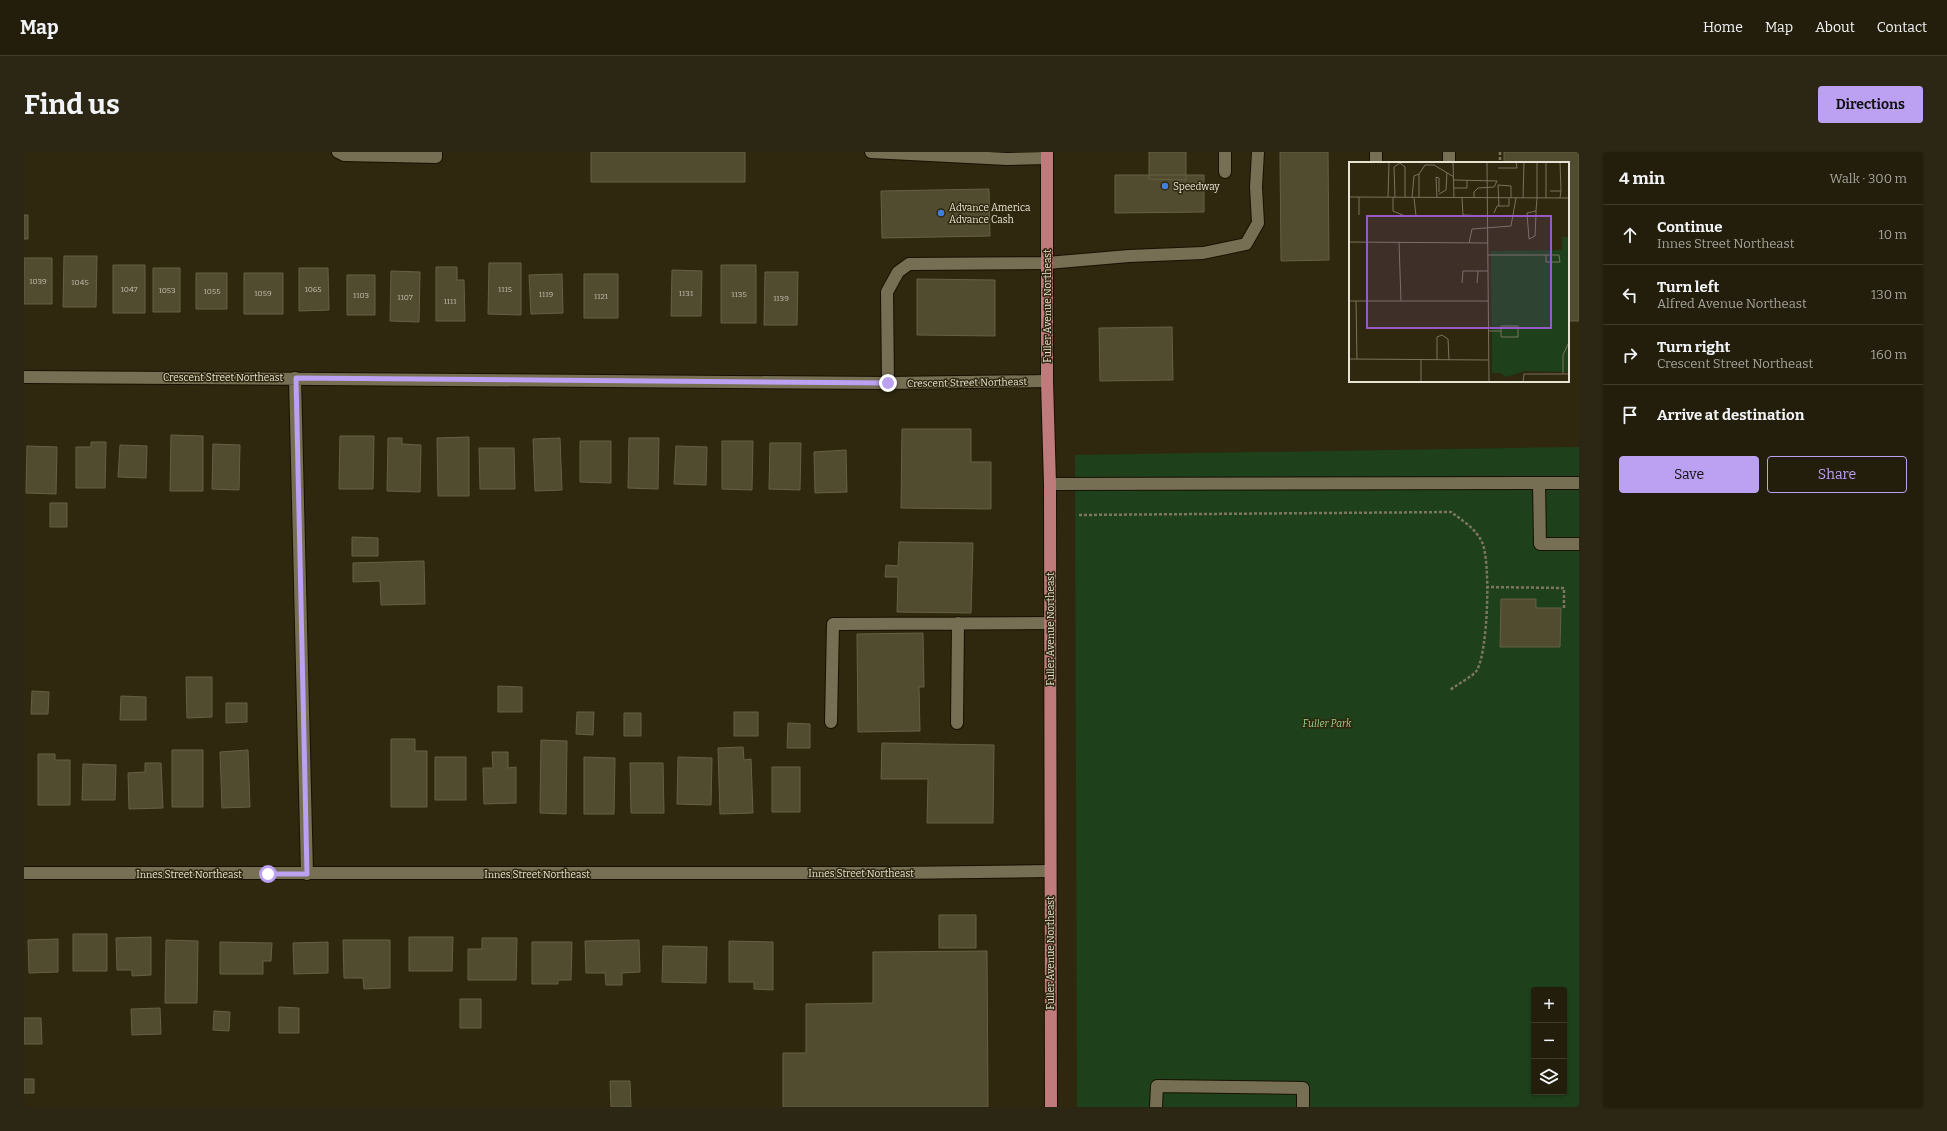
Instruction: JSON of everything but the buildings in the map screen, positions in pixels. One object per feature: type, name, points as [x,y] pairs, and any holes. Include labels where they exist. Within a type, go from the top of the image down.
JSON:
[{"type":"main road","name":"Fuller Avenue Northeast","points":[[1047,155],[1047,381],[1050,484],[1049,623],[1051,1107]]},
{"type":"street","points":[[338,152],[344,156],[436,154]]},
{"type":"street","points":[[871,152],[1007,159],[1047,155]]},
{"type":"street","points":[[1225,152],[1225,172]]},
{"type":"street","points":[[888,383],[887,292],[898,272],[909,264],[1047,263],[1129,256],[1203,253],[1246,244],[1258,223],[1256,187],[1258,152]]},
{"type":"street","name":"Crescent Street Northeast","points":[[24,377],[888,383],[1047,381]]},
{"type":"street","points":[[296,378],[307,874]]},
{"type":"street","points":[[1539,483],[1540,544],[1579,544]]},
{"type":"street","points":[[1050,484],[1579,483]]},
{"type":"street","points":[[957,723],[958,623]]},
{"type":"street","points":[[830,722],[833,624],[1049,623]]},
{"type":"street","name":"Innes Street Northeast","points":[[24,873],[894,873],[1050,871]]},
{"type":"street","points":[[1156,1107],[1156,1086],[1164,1086],[1303,1088],[1303,1107]]},
{"type":"path","points":[[1079,515],[1451,512],[1470,527],[1482,542],[1486,560],[1486,587],[1485,647],[1477,671],[1450,690]]},
{"type":"path","points":[[1486,587],[1564,588],[1564,608]]},
{"type":"green space","name":"Fuller Park","points":[[1579,447],[1579,1107],[1077,1107],[1075,455]]},
{"type":"place","name":"Speedway","points":[[1165,186]]},
{"type":"place","name":"Advance America Advance Cash","points":[[941,213]]},
{"type":"route","points":[[268,874],[307,874],[296,378],[888,383]]}]
